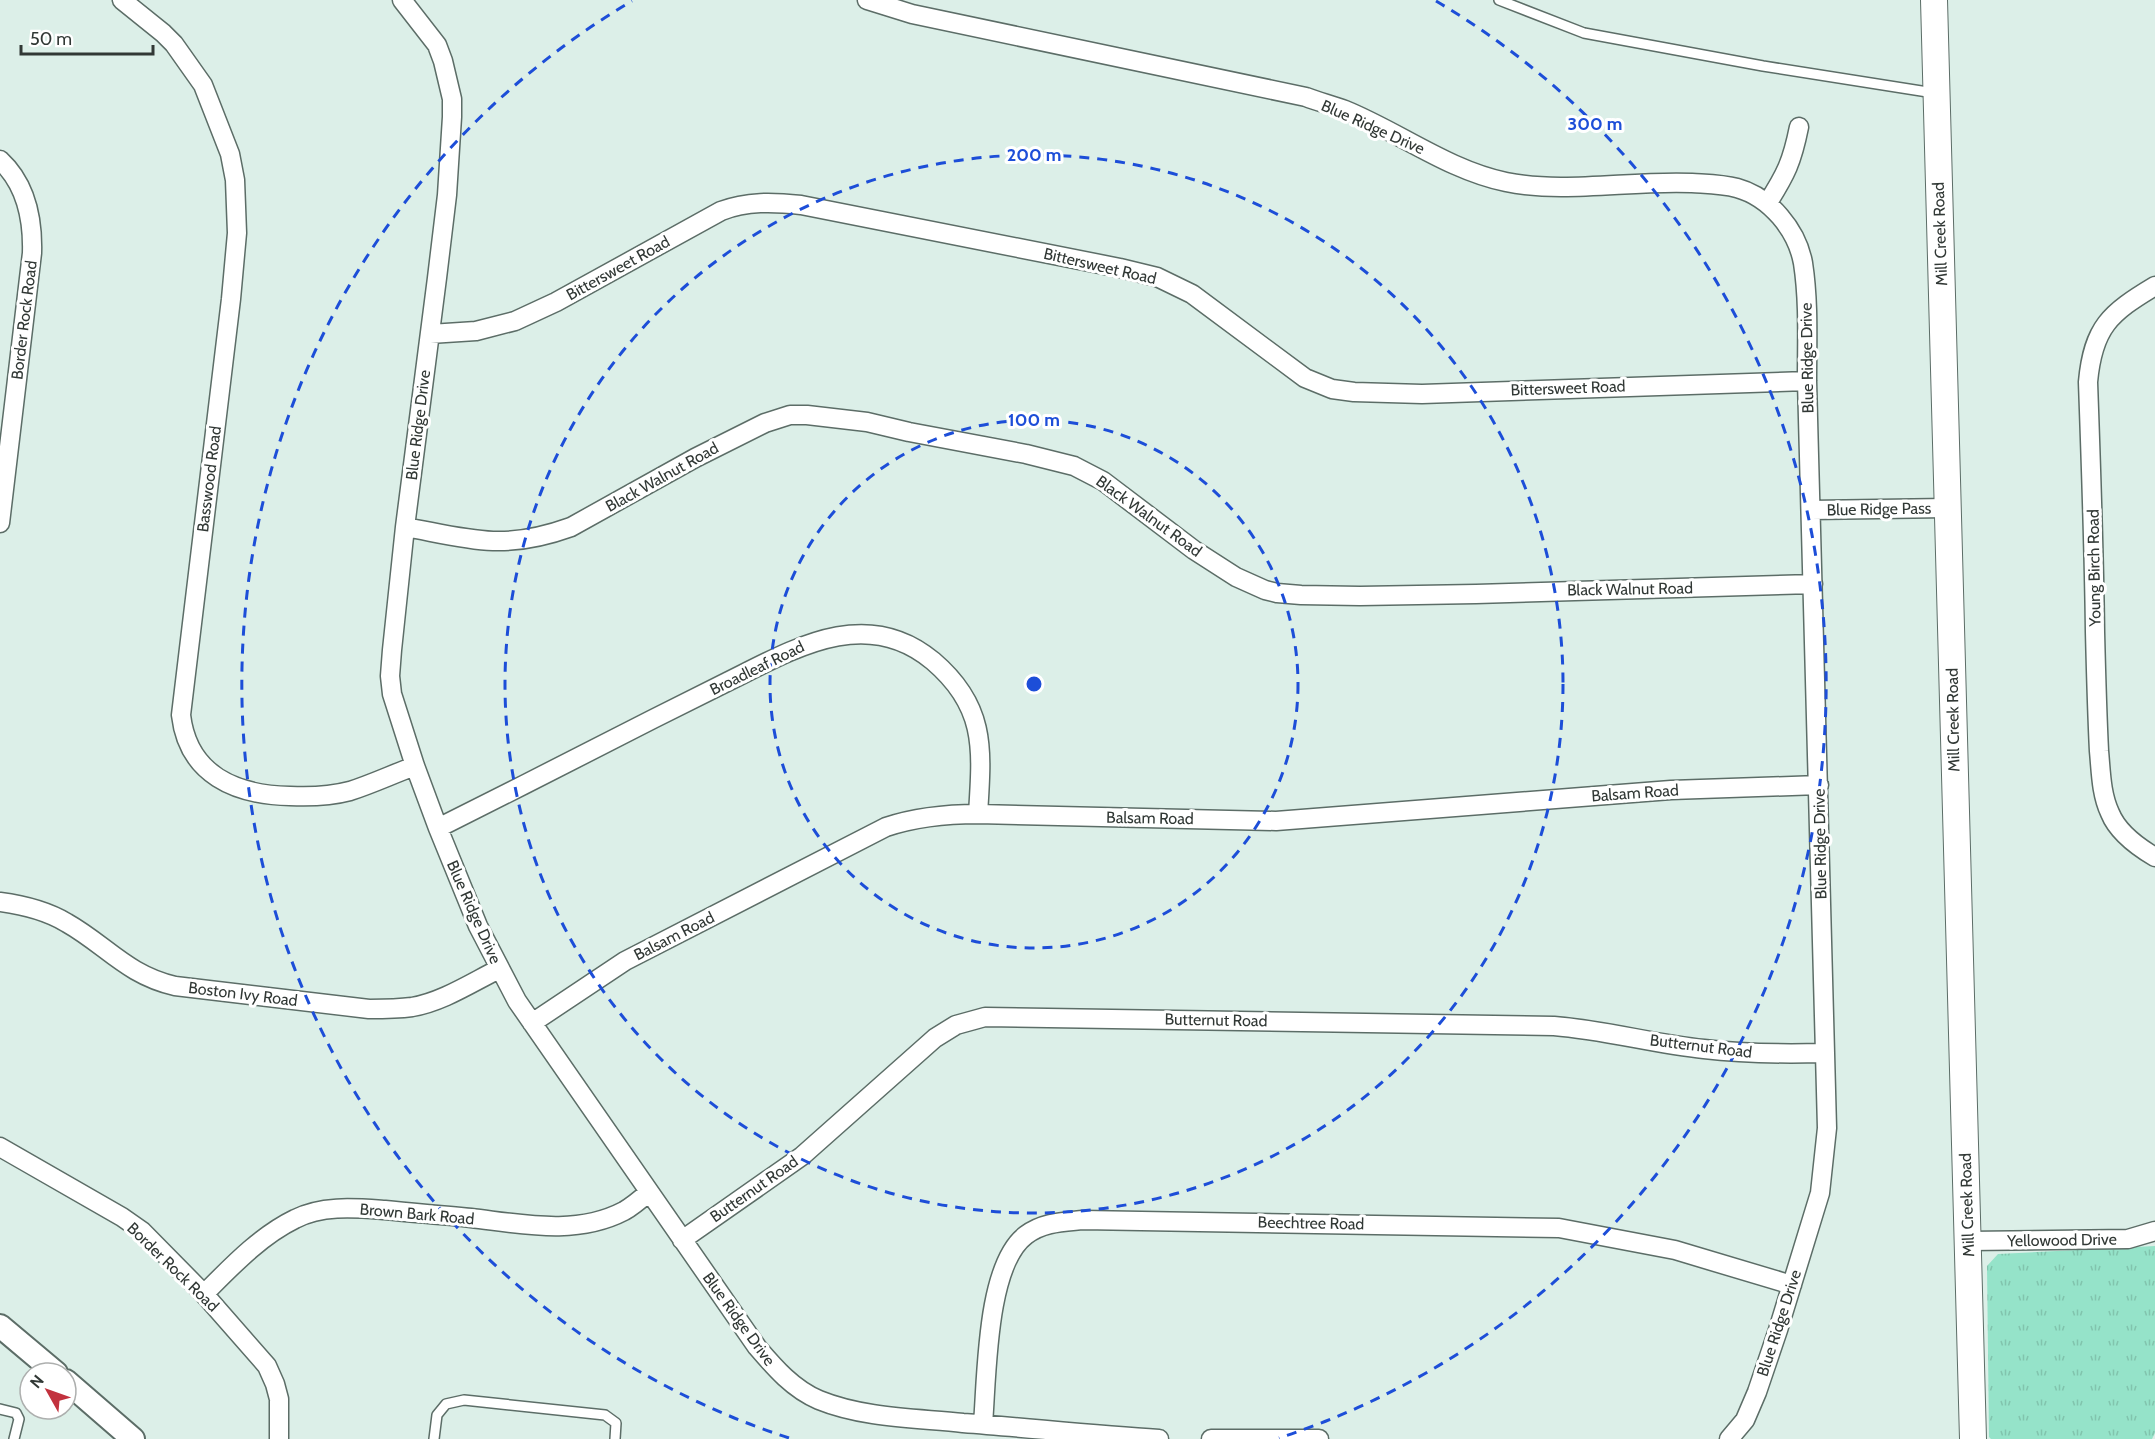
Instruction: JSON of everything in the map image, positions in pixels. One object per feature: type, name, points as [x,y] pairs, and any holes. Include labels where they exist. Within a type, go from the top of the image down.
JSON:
[{"type":"main road","name":"Mill Creek Road","points":[[1934,0],[1973,1439]]},
{"type":"street","name":"Basswood Road","points":[[122,0],[174,44],[204,85],[230,154],[235,180],[237,233],[231,299],[181,715],[188,745],[197,760],[226,784],[250,792],[275,796],[309,797],[350,791],[415,766]]},
{"type":"street","name":"Blue Ridge Drive","points":[[402,0],[437,45],[452,99],[452,117],[447,195],[405,527],[390,675],[392,694],[415,766],[478,926],[499,969],[532,1023],[757,1347],[780,1374],[799,1389],[819,1400],[852,1409],[894,1416],[1160,1439]]},
{"type":"street","name":"Blue Ridge Drive","points":[[867,0],[912,14],[1306,97],[1346,110],[1476,174],[1507,182],[1541,187],[1676,182],[1715,184],[1737,188],[1753,194],[1767,204],[1787,226],[1798,246],[1803,263],[1806,304],[1827,1128],[1820,1193],[1792,1285],[1757,1392],[1745,1420],[1730,1439]]},
{"type":"street","points":[[1767,204],[1785,176],[1793,156],[1799,127]]},
{"type":"street","name":"Border Rock Road","points":[[0,160],[15,178],[24,197],[33,229],[0,523]]},
{"type":"street","name":"Bittersweet Road","points":[[430,334],[476,330],[515,321],[556,302],[721,211],[749,204],[774,202],[801,205],[1157,277],[1192,294],[1305,378],[1332,389],[1354,393],[1422,394],[1807,381]]},
{"type":"street","name":"Young Birch Road","points":[[2155,286],[2121,307],[2106,323],[2094,344],[2088,382],[2096,707],[2102,782],[2110,816],[2130,840],[2155,857]]},
{"type":"street","name":"Black Walnut Road","points":[[405,527],[492,541],[522,540],[556,533],[765,423],[790,415],[807,414],[867,422],[1074,466],[1103,480],[1194,550],[1236,577],[1277,593],[1453,594],[1813,584]]},
{"type":"street","name":"Blue Ridge Pass","points":[[1811,510],[1947,508]]},
{"type":"street","name":"Broadleaf Road","points":[[438,828],[811,642],[840,635],[862,633],[890,638],[927,656],[953,680],[965,697],[977,727],[981,756],[978,814]]},
{"type":"street","name":"Balsam Road","points":[[532,1023],[625,961],[885,827],[911,819],[951,814],[978,814],[1275,820],[1671,790],[1819,785]]},
{"type":"street","name":"Boston Ivy Road","points":[[0,902],[39,910],[67,923],[135,971],[175,986],[358,1008],[396,1009],[444,997],[499,969]]},
{"type":"street","name":"Butternut Road","points":[[682,1240],[802,1156],[935,1038],[956,1025],[985,1017],[1554,1026],[1587,1029],[1703,1049],[1763,1054],[1824,1053]]},
{"type":"street","name":"Border Rock Road","points":[[0,1147],[122,1217],[142,1231],[204,1294],[267,1366],[276,1384],[279,1400],[279,1439]]},
{"type":"street","name":"Brown Bark Road","points":[[204,1294],[267,1237],[295,1219],[310,1213],[335,1208],[376,1210],[562,1227],[611,1217],[626,1210],[650,1192]]},
{"type":"street","name":"Beechtree Road","points":[[983,1424],[995,1298],[1004,1265],[1010,1252],[1025,1236],[1040,1227],[1055,1222],[1083,1220],[1559,1228],[1675,1250],[1792,1285]]},
{"type":"street","name":"Yellowood Drive","points":[[1968,1241],[2128,1239],[2155,1230]]},
{"type":"street","points":[[0,1327],[41,1361]]},
{"type":"street","points":[[78,1391],[133,1439]]},
{"type":"street","points":[[1211,1439],[1319,1439]]},
{"type":"lane","points":[[1499,0],[1584,33],[1762,66],[1936,93]]},
{"type":"lane","points":[[434,1439],[437,1415],[446,1404],[464,1400],[605,1416],[616,1423],[615,1439]]},
{"type":"lane","points":[[0,1409],[16,1413],[19,1419],[14,1439]]},
{"type":"green space","points":[[2155,1246],[2155,1433],[2152,1439],[1991,1439],[1989,1437],[1987,1266],[1998,1254]]}]
